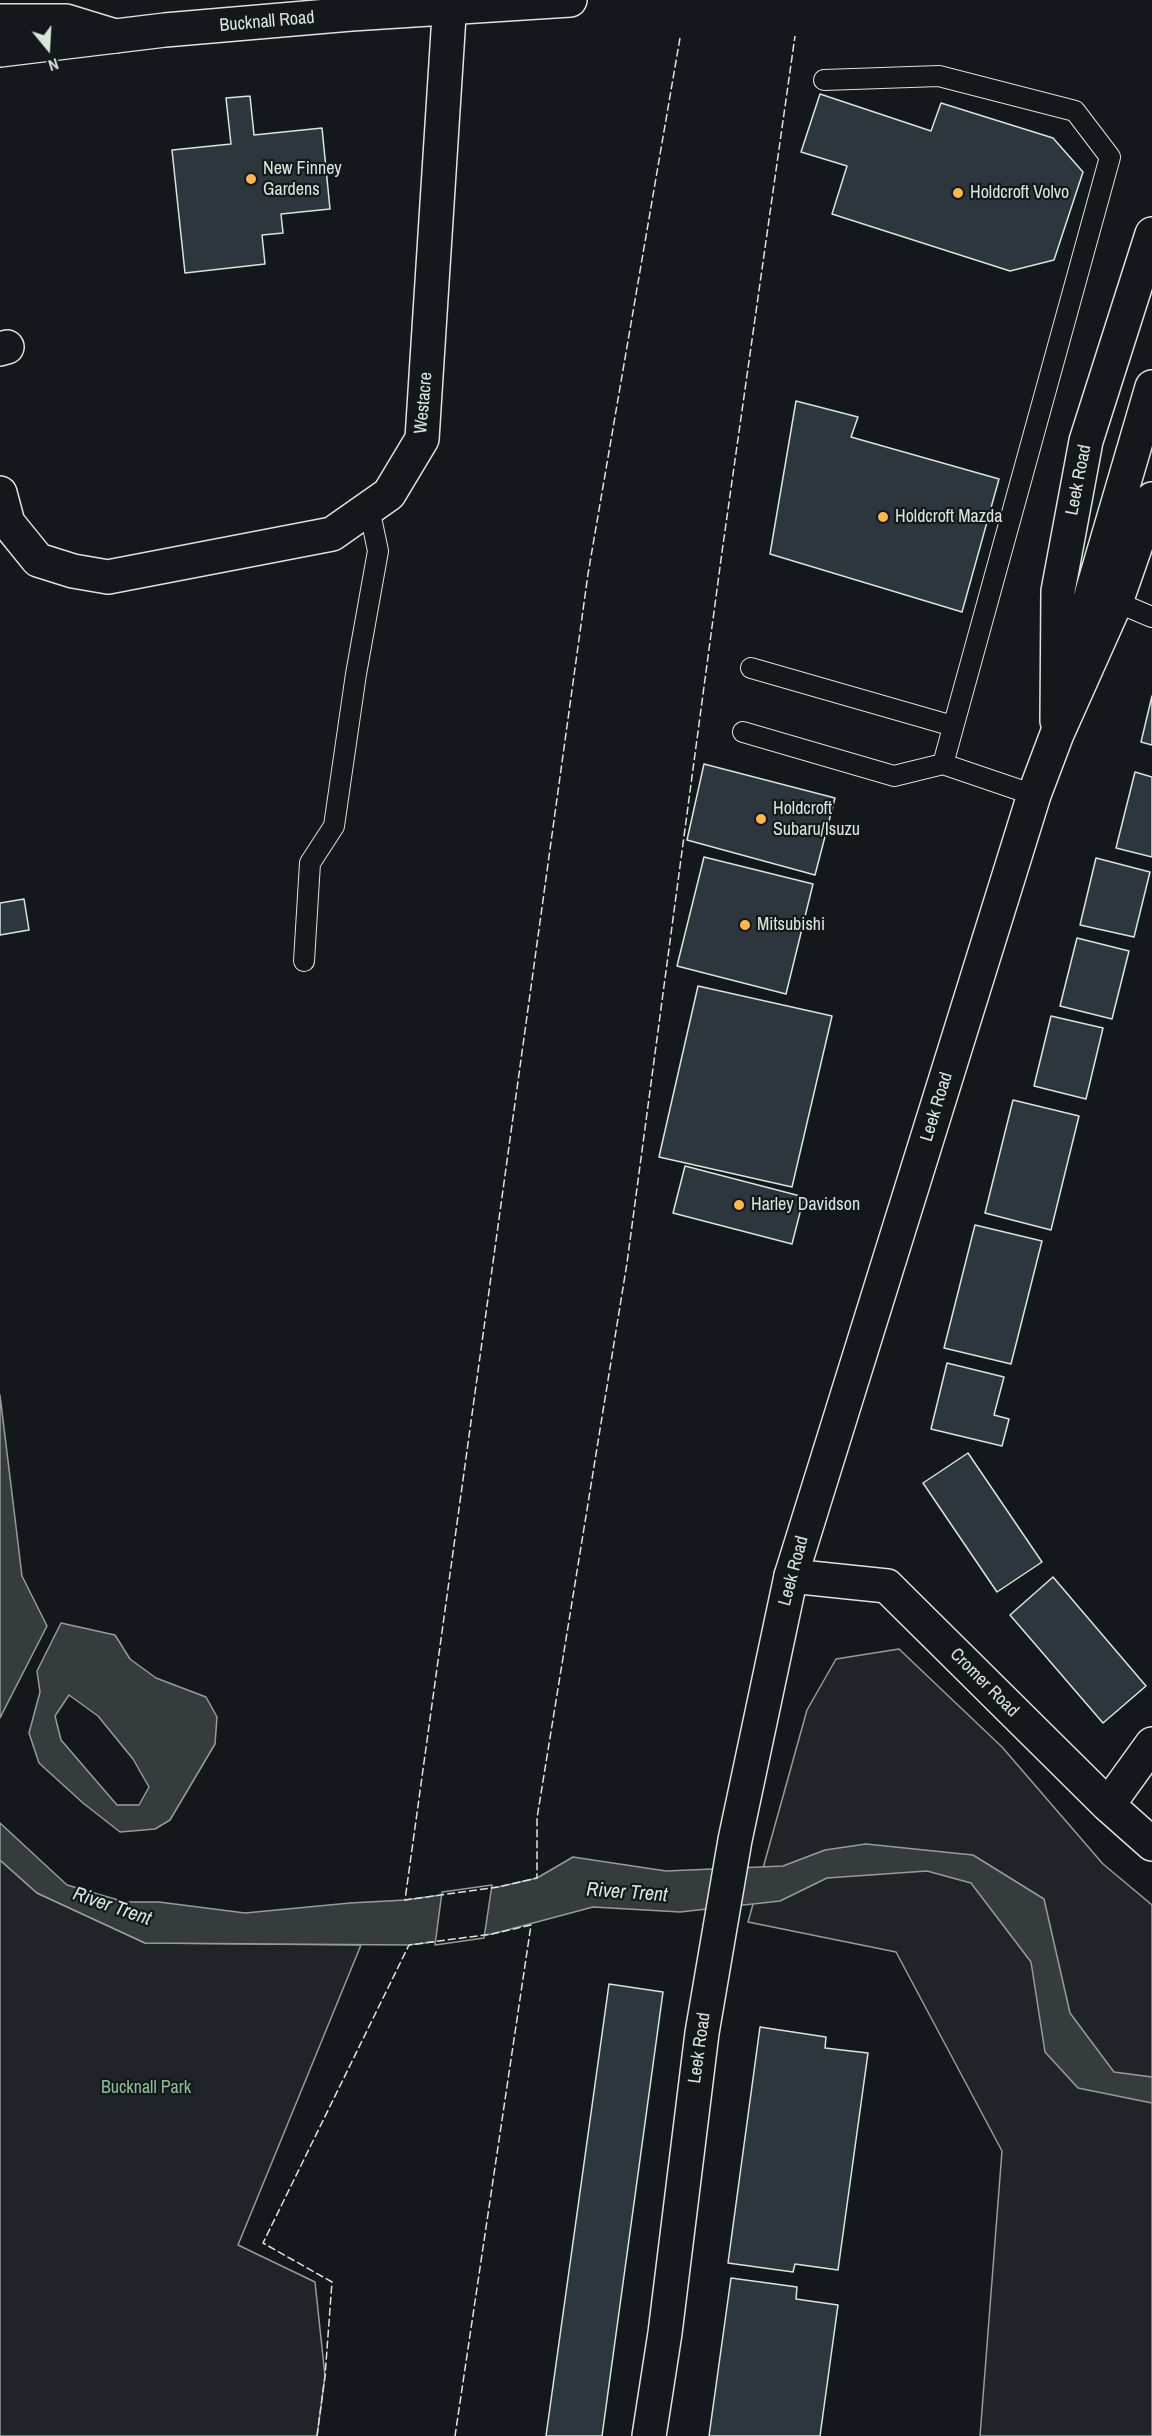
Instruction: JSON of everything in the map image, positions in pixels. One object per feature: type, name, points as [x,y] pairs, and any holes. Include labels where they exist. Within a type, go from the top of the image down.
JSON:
[{"type":"main road","name":"Bucknall Road","points":[[0,50],[351,7],[570,0]]},
{"type":"main road","name":"Westacre","points":[[0,494],[8,523],[38,560],[73,571],[108,577],[332,534],[389,494],[422,439],[450,4]]},
{"type":"main road","points":[[0,21],[66,21],[116,36]]},
{"type":"main road","name":"Leek Road","points":[[1057,734],[1058,591],[1086,441],[1152,234]]},
{"type":"main road","points":[[1104,597],[1152,387]]},
{"type":"main road","name":"Leek Road","points":[[649,2436],[665,2333],[702,2033],[718,1936],[735,1840],[791,1576],[1034,795],[1104,597],[1152,499]]},
{"type":"main road","name":"Cromer Road","points":[[791,1576],[887,1586],[1108,1805],[1152,1844]]},
{"type":"main road","points":[[1108,1805],[1152,1744]]},
{"type":"lane","points":[[824,80],[939,76],[1075,111],[1110,157],[943,764]]},
{"type":"lane","points":[[304,962],[310,862],[334,826],[356,674],[378,551],[369,508]]},
{"type":"lane","points":[[1104,597],[1152,616]]},
{"type":"lane","points":[[751,668],[953,726]]},
{"type":"lane","points":[[743,732],[894,776],[943,764],[1034,795]]},
{"type":"green space","points":[[899,1649],[1002,1747],[1103,1864],[1152,1905],[1152,2436],[980,2436],[1002,2151],[896,1952],[748,1922],[807,1710],[836,1659]]},
{"type":"green space","name":"Bucknall Park","points":[[0,1860],[37,1893],[145,1943],[361,1945],[238,2245],[315,2282],[325,2376],[317,2436],[0,2436]]},
{"type":"water","points":[[0,1395],[22,1576],[47,1626],[0,1718]]},
{"type":"water","points":[[61,1623],[115,1635],[130,1659],[156,1678],[206,1697],[217,1717],[215,1744],[170,1820],[155,1829],[120,1832],[83,1803],[39,1763],[29,1733],[40,1692],[37,1671]],"holes":[[[69,1695],[98,1716],[133,1759],[149,1787],[139,1805],[117,1805],[61,1740],[55,1716]]]},
{"type":"water","name":"River Trent","points":[[0,1823],[67,1885],[125,1902],[159,1902],[245,1913],[405,1900],[498,1887],[537,1878],[573,1857],[666,1871],[783,1866],[825,1850],[866,1844],[973,1855],[1044,1899],[1070,2013],[1114,2072],[1152,2077],[1152,2103],[1078,2088],[1045,2052],[1031,1962],[971,1883],[927,1871],[827,1878],[780,1901],[680,1912],[593,1907],[492,1934],[409,1945],[145,1943],[37,1893],[0,1860]]},
{"type":"pier","points":[[492,1885],[484,1938],[435,1945],[442,1892]]},
{"type":"building","name":"Holdcroft Volvo","points":[[820,94],[931,131],[941,103],[1053,138],[1083,172],[1054,260],[1010,271],[832,214],[847,166],[801,152]]},
{"type":"building","name":"New Finney Gardens","points":[[250,96],[254,135],[322,128],[330,209],[281,214],[283,233],[262,235],[265,264],[185,273],[172,150],[231,144],[226,98]]},
{"type":"building","name":"Holdcroft Mazda","points":[[796,401],[858,417],[851,437],[999,479],[962,612],[770,554]]},
{"type":"building","points":[[1152,696],[1152,745],[1141,742]]},
{"type":"building","name":"Holdcroft Subaru/Isuzu","points":[[704,764],[835,798],[815,875],[687,840]]},
{"type":"building","points":[[1135,772],[1152,777],[1152,857],[1116,848]]},
{"type":"building","name":"Mitsubishi","points":[[704,857],[813,884],[786,994],[677,966]]},
{"type":"building","points":[[1096,858],[1150,872],[1134,937],[1080,925]]},
{"type":"building","points":[[24,899],[29,930],[0,935],[0,903]]},
{"type":"building","points":[[1077,938],[1129,951],[1112,1019],[1060,1006]]},
{"type":"building","points":[[698,986],[832,1016],[792,1187],[659,1157]]},
{"type":"building","points":[[1051,1016],[1103,1028],[1086,1099],[1034,1086]]},
{"type":"building","points":[[1013,1100],[1079,1116],[1051,1230],[985,1213]]},
{"type":"building","name":"Harley Davidson","points":[[685,1166],[804,1197],[792,1244],[673,1213]]},
{"type":"building","points":[[975,1225],[1042,1241],[1011,1364],[944,1348]]},
{"type":"building","points":[[947,1363],[1004,1377],[994,1415],[1009,1419],[1002,1446],[931,1429]]},
{"type":"building","points":[[968,1453],[1042,1562],[997,1592],[923,1483]]},
{"type":"building","points":[[1053,1577],[1146,1686],[1103,1723],[1010,1615]]},
{"type":"building","points":[[609,1984],[663,1992],[602,2436],[546,2436]]},
{"type":"building","points":[[760,2027],[826,2037],[825,2048],[868,2053],[838,2270],[795,2264],[793,2272],[728,2263]]},
{"type":"building","points":[[731,2278],[797,2287],[796,2299],[838,2305],[820,2436],[709,2436]]},
{"type":"fence","points":[[680,38],[588,574],[405,1900],[498,1887],[537,1878],[537,1818],[627,1263],[722,552],[795,36]]},
{"type":"fence","points":[[317,2436],[325,2376],[332,2282],[263,2243],[409,1945],[492,1934],[531,1925],[455,2436]]},
{"type":"place","name":"New Finney Gardens","points":[[251,179]]},
{"type":"place","name":"Holdcroft Volvo","points":[[958,193]]},
{"type":"place","name":"Holdcroft Mazda","points":[[883,517]]},
{"type":"place","name":"Holdcroft Subaru/Isuzu","points":[[761,819]]},
{"type":"place","name":"Mitsubishi","points":[[745,925]]},
{"type":"place","name":"Harley Davidson","points":[[739,1205]]}]
